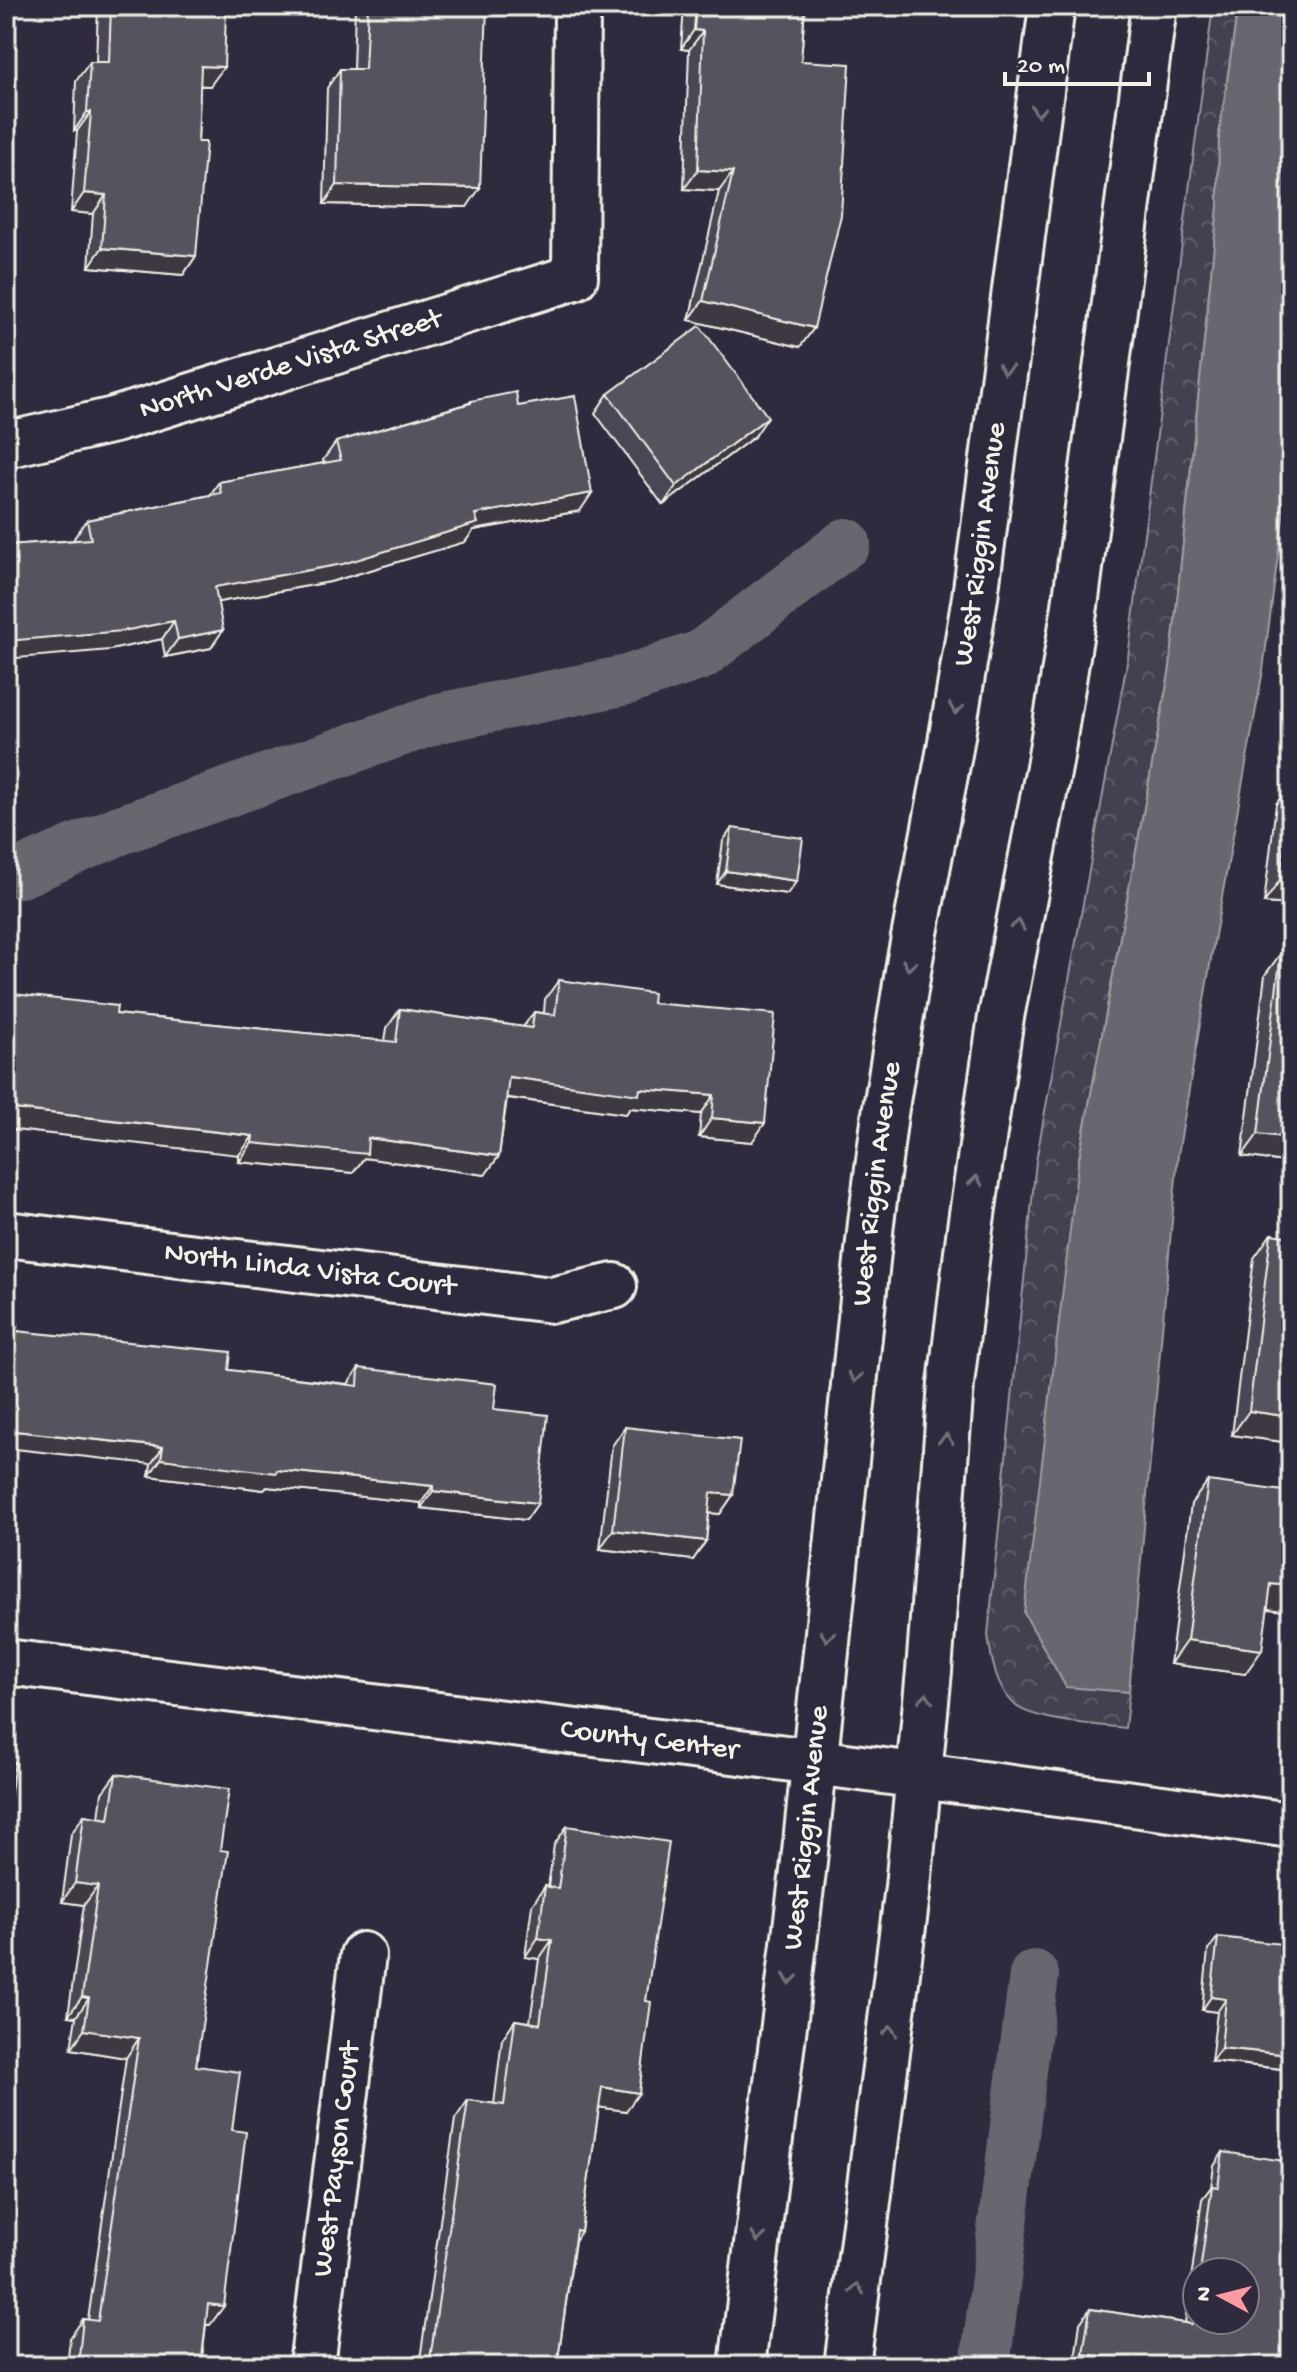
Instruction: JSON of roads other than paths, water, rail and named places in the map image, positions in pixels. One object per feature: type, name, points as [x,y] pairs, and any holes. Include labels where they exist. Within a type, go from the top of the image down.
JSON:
[{"type":"main road","name":"North Verde Vista Street","points":[[6,445],[114,420],[575,277],[577,6]]},
{"type":"main road","name":"West Riggin Avenue","points":[[742,2366],[814,1762],[885,1114],[975,597],[1052,6]]},
{"type":"main road","points":[[847,2366],[908,1887],[947,1425],[970,1228],[1001,1017],[1050,762],[1075,606],[1154,6]]},
{"type":"main road","name":"North Linda Vista Court","points":[[6,1234],[552,1300],[614,1286]]},
{"type":"main road","name":"County Center","points":[[6,1662],[814,1762],[1291,1825]]},
{"type":"main road","name":"West Payson Court","points":[[312,2366],[363,1955]]},
{"type":"waterway","points":[[6,871],[20,873],[120,830],[439,718],[627,680],[701,655],[846,543]]},
{"type":"waterway","points":[[985,2366],[1034,1975]]}]
